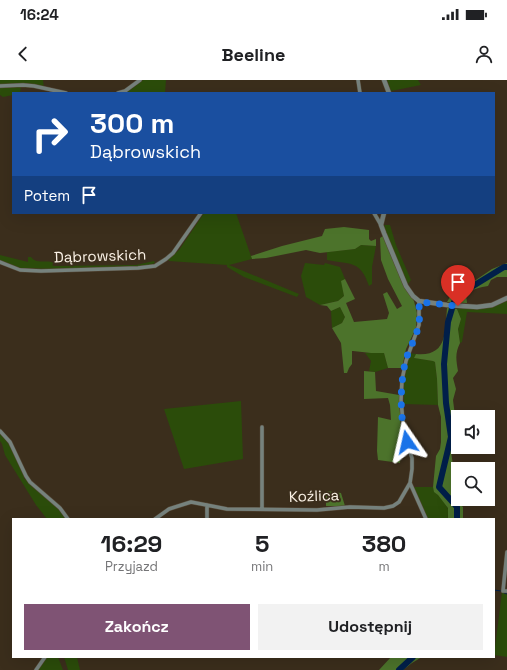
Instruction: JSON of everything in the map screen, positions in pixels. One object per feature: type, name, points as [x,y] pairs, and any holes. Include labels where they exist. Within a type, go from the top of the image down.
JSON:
[{"type":"street","points":[[122,92],[140,80]]},
{"type":"street","points":[[358,80],[360,92]]},
{"type":"street","points":[[384,80],[389,92]]},
{"type":"street","points":[[0,86],[34,86],[61,92]]},
{"type":"street","name":"Dąbrowskich","points":[[0,262],[20,270],[41,271],[138,268],[155,266],[166,259],[173,252],[200,214]]},
{"type":"street","points":[[375,214],[381,225],[406,286],[412,296],[419,302],[458,306],[486,306],[507,298]]},
{"type":"street","points":[[381,225],[384,214]]},
{"type":"street","points":[[419,302],[419,325],[406,361],[402,380],[402,400],[404,434],[412,458],[410,483],[426,518]]},
{"type":"street","points":[[262,427],[262,509]]},
{"type":"street","points":[[0,431],[10,442],[26,476],[60,508],[67,518]]},
{"type":"street","name":"Koźlica","points":[[156,518],[169,509],[191,502],[227,509],[317,510],[350,507],[384,508],[393,506],[399,502],[410,483]]},
{"type":"street","points":[[207,505],[208,518]]},
{"type":"street","points":[[505,591],[507,552]]},
{"type":"street","points":[[36,670],[44,658]]},
{"type":"green space","points":[[0,80],[43,80],[44,89],[21,87],[20,92],[12,92],[12,95],[3,97],[0,95]]},
{"type":"green space","points":[[143,80],[166,80],[165,92],[127,92]]},
{"type":"green space","points":[[387,80],[418,80],[421,85],[391,91]]},
{"type":"green space","points":[[203,214],[236,214],[252,259],[229,265],[299,294],[297,297],[244,277],[227,267],[227,265],[169,261],[168,259],[179,250]]},
{"type":"green space","points":[[384,225],[390,225],[396,245],[411,280],[408,284],[387,236]]},
{"type":"green space","points":[[344,227],[369,230],[369,239],[371,241],[376,239],[376,246],[361,245],[355,249],[320,253],[306,250],[266,258],[252,259],[251,256],[282,246],[322,236],[325,229]]},
{"type":"green space","points":[[383,236],[406,289],[414,301],[417,313],[416,328],[406,349],[402,368],[388,368],[384,353],[352,351],[352,364],[347,373],[344,373],[341,343],[332,328],[342,323],[345,317],[340,307],[331,311],[327,306],[320,305],[338,301],[344,296],[341,281],[345,279],[355,299],[346,303],[354,322],[387,319],[389,313],[383,294],[387,292],[397,309],[402,306],[388,279],[381,260],[380,238]]},
{"type":"green space","points":[[361,245],[376,246],[372,267],[372,284],[369,286],[362,272],[354,265],[327,260],[327,252],[355,249]]},
{"type":"green space","points":[[0,255],[28,262],[28,257],[31,257],[36,261],[54,263],[52,265],[54,266],[136,265],[154,261],[155,263],[136,267],[51,269],[19,268],[0,261]]},
{"type":"green space","points":[[305,263],[324,265],[325,263],[340,267],[345,279],[342,281],[344,296],[338,301],[320,305],[306,297],[301,276]]},
{"type":"green space","points":[[507,263],[507,277],[497,277],[491,280],[488,286],[471,291],[466,295],[467,303],[447,302],[453,292],[470,284],[492,269]]},
{"type":"green space","points":[[507,301],[507,314],[467,312],[462,342],[460,343],[458,329],[461,319],[457,309],[458,308],[497,305]]},
{"type":"green space","points":[[340,307],[345,317],[342,323],[332,328],[331,311]]},
{"type":"green space","points":[[447,308],[457,309],[461,319],[458,329],[460,343],[456,357],[458,371],[453,378],[456,389],[453,400],[454,410],[451,410],[451,454],[452,462],[451,462],[451,506],[463,507],[463,518],[448,518],[448,508],[434,492],[433,487],[436,456],[440,449],[441,442],[441,417],[438,405],[435,362],[414,358],[416,354],[426,354],[439,347],[443,341]]},
{"type":"green space","points":[[365,353],[384,353],[388,368],[375,372],[369,371],[371,361]]},
{"type":"green space","points":[[409,353],[416,354],[414,358],[435,362],[438,405],[404,404],[404,383]]},
{"type":"green space","points":[[364,371],[375,372],[376,391],[399,395],[401,432],[408,451],[401,451],[400,463],[378,460],[378,417],[391,420],[390,405],[388,398],[364,399]]},
{"type":"green space","points":[[241,401],[243,459],[184,469],[164,409]]},
{"type":"green space","points":[[0,432],[13,450],[24,479],[26,478],[57,507],[66,518],[46,518],[36,505],[5,455],[0,441]]},
{"type":"green space","points":[[413,487],[433,487],[447,506],[448,518],[427,518]]},
{"type":"green space","points":[[326,491],[341,493],[345,506],[326,506]]},
{"type":"green space","points":[[502,592],[507,593],[507,657],[495,655]]},
{"type":"green space","points":[[46,658],[58,658],[63,670],[38,670]]},
{"type":"green space","points":[[64,658],[77,658],[80,670],[68,670]]},
{"type":"green space","points":[[390,658],[420,658],[403,670],[379,670]]},
{"type":"waterway","points":[[457,518],[457,507],[439,487],[451,437],[446,403],[444,364],[448,322],[454,302],[465,291],[504,267],[507,267]]},
{"type":"waterway","points":[[495,590],[501,591]]},
{"type":"waterway","points":[[399,670],[412,658]]},
{"type":"route","points":[[407,442],[404,434],[402,380],[410,348],[419,325],[419,302],[458,306]]}]
